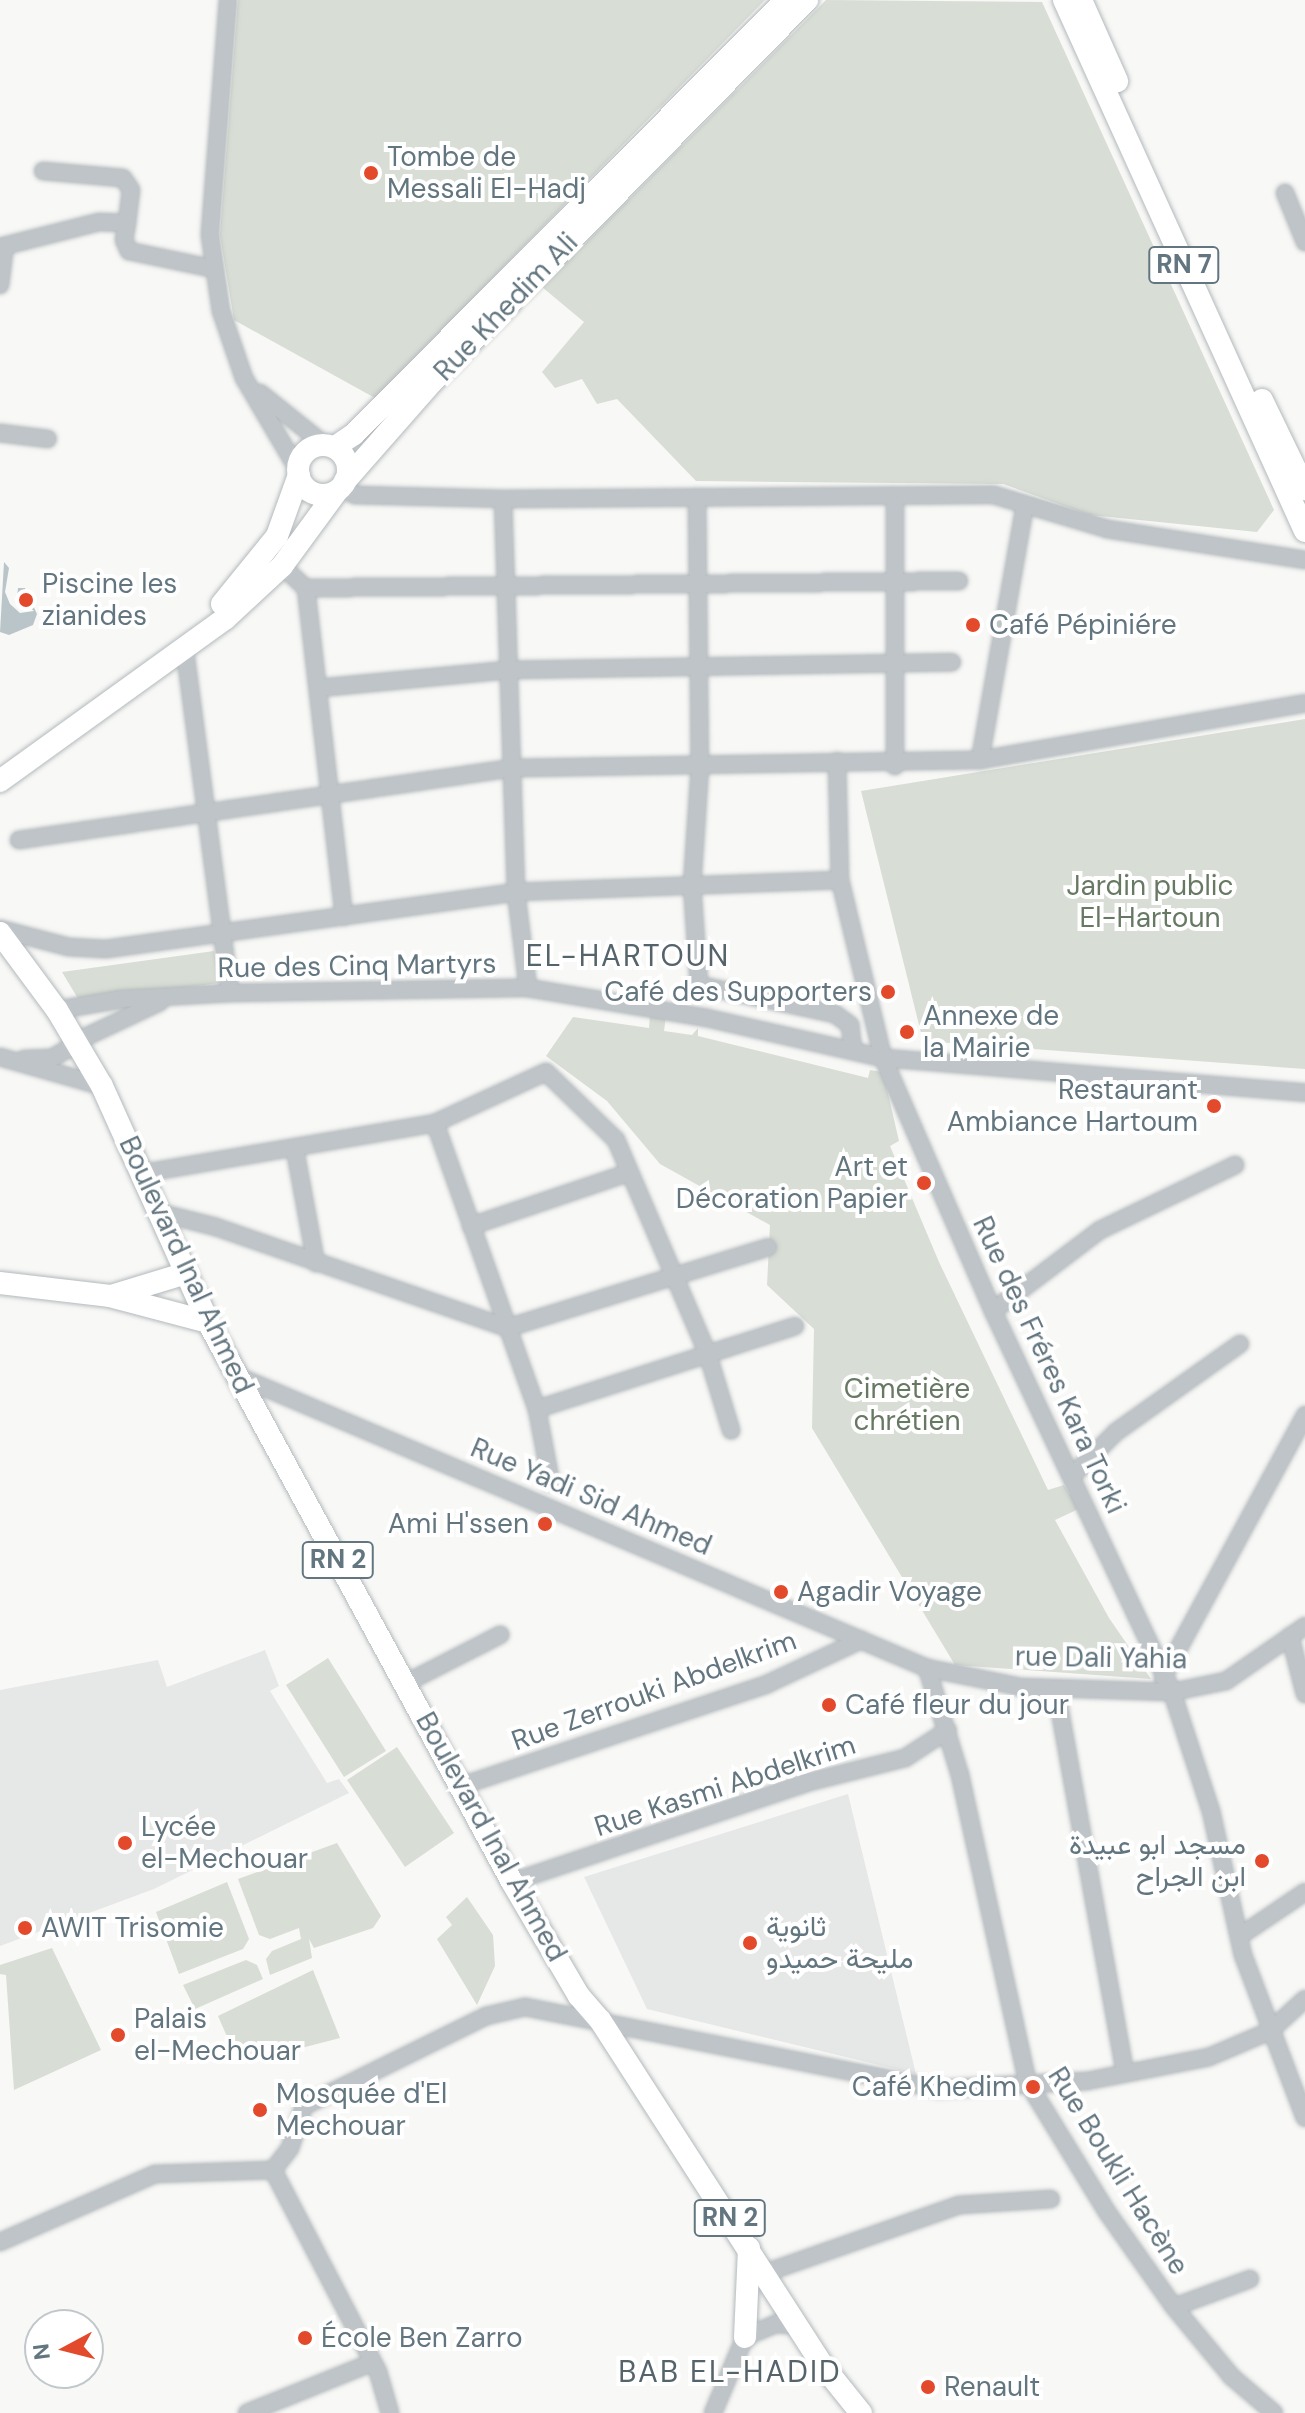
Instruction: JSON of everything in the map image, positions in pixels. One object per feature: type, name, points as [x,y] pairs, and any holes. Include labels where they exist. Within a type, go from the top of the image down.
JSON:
[{"type":"main road","name":"Rue Khedim Ali","points":[[330,446],[354,434],[786,0]]},
{"type":"main road","name":"Rue Khedim Ali","points":[[0,781],[185,651],[282,566],[338,492],[431,383],[807,0]]},
{"type":"main road","name":"RN 7","points":[[1064,0],[1305,531]]},
{"type":"main road","name":"RN 7","points":[[1081,0],[1305,489]]},
{"type":"main road","points":[[0,763],[55,729],[225,602],[277,536],[303,455],[330,446],[347,461],[338,492],[314,493],[299,473]]},
{"type":"main road","name":"Boulevard Inal Ahmed","points":[[0,931],[57,1010],[102,1086],[235,1375],[512,1882],[579,1996],[600,2020]]},
{"type":"main road","points":[[110,1296],[186,1273]]},
{"type":"main road","points":[[0,1283],[110,1296],[208,1322]]},
{"type":"main road","name":"RN 2","points":[[600,2020],[749,2246],[797,2325],[861,2413]]},
{"type":"main road","points":[[745,2337],[749,2246]]},
{"type":"street","points":[[228,0],[210,235],[215,269],[230,348],[299,473]]},
{"type":"street","points":[[43,171],[123,178],[131,190],[124,240],[129,251],[215,269]]},
{"type":"street","points":[[1285,193],[1305,242]]},
{"type":"street","points":[[0,285],[2,246],[99,222],[127,223]]},
{"type":"street","points":[[244,378],[330,446]]},
{"type":"street","points":[[0,433],[48,439]]},
{"type":"street","points":[[338,492],[503,499],[994,495],[1107,529],[1305,560]]},
{"type":"street","points":[[895,496],[895,766]]},
{"type":"street","points":[[697,497],[696,667],[700,766],[692,885],[699,985],[835,1014],[850,1025],[853,1050]]},
{"type":"street","points":[[503,499],[516,892],[528,988]]},
{"type":"street","points":[[980,760],[1025,506]]},
{"type":"street","points":[[282,566],[306,588],[344,917]]},
{"type":"street","points":[[306,588],[696,581],[959,581]]},
{"type":"street","points":[[185,651],[230,993]]},
{"type":"street","points":[[318,688],[508,670],[952,662]]},
{"type":"street","points":[[19,840],[512,768],[837,761],[895,766],[980,760],[1305,703]]},
{"type":"street","name":"Rue des Fréres Kara Torki","points":[[837,761],[840,880],[883,1058],[993,1311],[1073,1475],[1172,1692],[1211,1811],[1240,1936],[1270,2031],[1305,2118]]},
{"type":"street","points":[[0,931],[93,950],[223,936],[516,892],[840,880]]},
{"type":"street","name":"Rue des Cinq Martyrs","points":[[57,1010],[122,999],[230,993],[528,988],[707,1018],[883,1058],[1305,1093]]},
{"type":"street","points":[[1,1057],[46,1059],[169,998]]},
{"type":"street","points":[[1,1057],[102,1086]]},
{"type":"street","points":[[144,1173],[295,1150],[435,1123],[546,1072],[607,1126],[707,1352],[731,1430]]},
{"type":"street","points":[[435,1123],[537,1409],[551,1483]]},
{"type":"street","points":[[295,1150],[316,1263]]},
{"type":"street","points":[[993,1311],[1100,1230],[1235,1165]]},
{"type":"street","points":[[471,1226],[628,1173]]},
{"type":"street","points":[[161,1213],[507,1328],[768,1247]]},
{"type":"street","points":[[537,1409],[795,1326]]},
{"type":"street","points":[[1073,1475],[1116,1432],[1240,1344]]},
{"type":"street","name":"Rue Yadi Sid Ahmed","points":[[235,1375],[927,1668]]},
{"type":"street","points":[[1163,1677],[1305,1415]]},
{"type":"street","name":"rue Dali Yahia","points":[[927,1668],[1056,1689],[1172,1692],[1226,1681],[1305,1626]]},
{"type":"street","points":[[406,1683],[500,1635]]},
{"type":"street","points":[[1290,1636],[1305,1694]]},
{"type":"street","name":"Rue Zerrouki Abdelkrim","points":[[461,1786],[767,1684],[861,1640]]},
{"type":"street","name":"Rue Boukli Hacène","points":[[927,1668],[948,1730],[1028,2083],[1107,2212],[1174,2307],[1232,2377],[1274,2413]]},
{"type":"street","points":[[1056,1689],[1125,2073]]},
{"type":"street","name":"Rue Kasmi Abdelkrim","points":[[512,1882],[809,1782],[905,1758],[948,1730]]},
{"type":"street","points":[[1240,1936],[1305,1892]]},
{"type":"street","points":[[273,2170],[290,2148],[304,2106],[473,2022],[525,2007],[938,2089],[1087,2081],[1209,2057],[1270,2031],[1305,1999]]},
{"type":"street","points":[[0,2242],[155,2174],[273,2170]]},
{"type":"street","points":[[273,2170],[371,2363],[390,2413]]},
{"type":"street","points":[[765,2273],[959,2205],[1051,2199]]},
{"type":"street","points":[[1174,2307],[1250,2279]]},
{"type":"street","points":[[717,2412],[745,2337],[775,2324],[797,2325]]},
{"type":"street","points":[[247,2413],[371,2363]]},
{"type":"shaded area","name":"Piscine les zianides","points":[[4,562],[9,568],[5,592],[10,604],[20,613],[34,611],[17,598],[18,588],[25,588],[37,614],[33,625],[9,635],[0,632]]},
{"type":"shaded area","name":"Lycée el-Mechouar","points":[[265,1650],[279,1686],[270,1691],[327,1783],[339,1779],[349,1793],[154,1889],[0,1946],[0,1690],[158,1660],[167,1687]]},
{"type":"shaded area","name":"ثانوية مليحة حميدو","points":[[848,1794],[916,2074],[647,2009],[584,1877]]},
{"type":"green space","points":[[238,0],[765,0],[375,398],[234,320],[220,235]]},
{"type":"green space","points":[[826,0],[1042,2],[1274,510],[1257,532],[1090,515],[1003,484],[696,481],[617,399],[597,404],[582,379],[555,388],[542,372],[584,322],[542,287]]},
{"type":"green space","name":"Jardin public El-Hartoun","points":[[1305,719],[1305,1069],[923,1041],[861,791]]},
{"type":"green space","points":[[214,951],[219,983],[80,1002],[62,972]]},
{"type":"green space","name":"Cimetière chrétien","points":[[650,1015],[666,1015],[664,1031],[692,1035],[698,1028],[698,1036],[868,1078],[870,1070],[883,1072],[899,1141],[890,1146],[939,1262],[1048,1490],[1064,1485],[1070,1495],[1076,1492],[1083,1507],[1055,1520],[1109,1618],[1151,1679],[955,1665],[812,1428],[814,1329],[767,1285],[770,1225],[660,1164],[607,1101],[546,1056],[573,1017],[649,1028]]},
{"type":"green space","points":[[328,1658],[386,1751],[344,1777],[286,1685]]},
{"type":"green space","points":[[397,1747],[454,1833],[405,1867],[347,1780]]},
{"type":"green space","points":[[337,1843],[381,1916],[373,1928],[314,1948],[309,1939],[312,1958],[270,1975],[266,1959],[272,1951],[301,1939],[299,1928],[270,1939],[259,1935],[238,1879]]},
{"type":"green space","points":[[227,1882],[249,1939],[243,1949],[179,1974],[156,1912]]},
{"type":"green space","points":[[467,1897],[493,1935],[495,1966],[477,2005],[437,1939],[452,1925],[446,1917]]},
{"type":"green space","points":[[52,1948],[101,2050],[14,2090],[6,1975],[0,1974],[0,1965]]},
{"type":"green space","points":[[246,1960],[257,1965],[263,1979],[195,2009],[183,1985]]},
{"type":"green space","points":[[313,1970],[340,2038],[239,2064],[218,2016]]},
{"type":"place","name":"Tombe de Messali El-Hadj","points":[[371,173]]},
{"type":"place","name":"Piscine les zianides","points":[[26,600]]},
{"type":"place","name":"Café Pépiniére","points":[[973,625]]},
{"type":"place","name":"Café des Supporters","points":[[888,992]]},
{"type":"place","name":"Annexe de la Mairie","points":[[907,1032]]},
{"type":"place","name":"Restaurant Ambiance Hartoum","points":[[1214,1106]]},
{"type":"place","name":"Art et Décoration Papier","points":[[924,1183]]},
{"type":"place","name":"Ami H'ssen","points":[[545,1524]]},
{"type":"place","name":"Agadir Voyage","points":[[781,1592]]},
{"type":"place","name":"Café fleur du jour","points":[[829,1705]]},
{"type":"place","name":"Lycée el-Mechouar","points":[[125,1843]]},
{"type":"place","name":"مسجد ابو عبيدة ابن الجراح","points":[[1262,1861]]},
{"type":"place","name":"AWIT Trisomie","points":[[25,1928]]},
{"type":"place","name":"ثانوية مليحة حميدو","points":[[750,1943]]},
{"type":"place","name":"Palais el-Mechouar","points":[[118,2035]]},
{"type":"place","name":"Café Khedim","points":[[1033,2087]]},
{"type":"place","name":"Mosquée d'El Mechouar","points":[[260,2110]]},
{"type":"place","name":"École Ben Zarro","points":[[305,2338]]},
{"type":"place","name":"Renault","points":[[928,2387]]},
{"type":"district","name":"EL-HARTOUN","points":[[628,956]]},
{"type":"district","name":"BAB EL-HADID","points":[[730,2372]]}]
